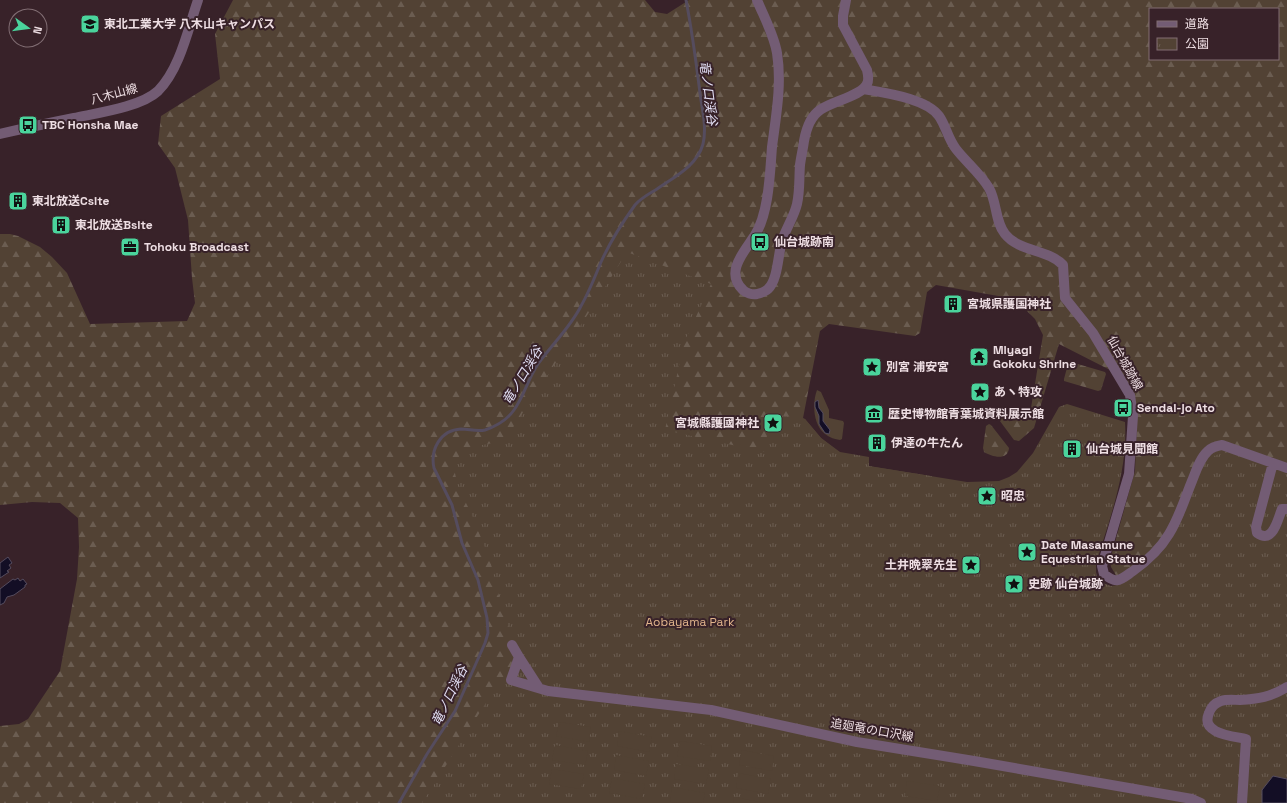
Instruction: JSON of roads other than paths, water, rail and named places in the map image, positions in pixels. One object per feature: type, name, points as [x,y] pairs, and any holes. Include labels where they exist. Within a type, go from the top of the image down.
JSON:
[{"type":"street","name":"八木山線","points":[[0,134],[112,110],[141,102],[150,97],[158,91],[170,75],[183,45],[198,0]]},
{"type":"street","points":[[757,0],[771,32],[777,52],[779,81],[768,192],[763,219],[757,233],[739,259],[734,274],[736,282],[742,289],[746,292],[754,294],[764,292],[771,285],[774,277],[782,240],[797,202],[800,165],[805,137],[811,120],[819,110],[834,102],[858,94],[867,85],[868,80],[866,70],[844,25],[843,16],[846,0]]},
{"type":"street","name":"仙台城跡線","points":[[863,89],[894,94],[925,105],[934,110],[940,118],[947,135],[955,148],[980,175],[990,190],[1004,234],[1014,242],[1055,259],[1063,266],[1065,298],[1093,334],[1130,395],[1133,416],[1129,474],[1102,566],[1104,574],[1111,580],[1117,581],[1138,567],[1156,552],[1170,534],[1197,468],[1208,450],[1214,447],[1222,446],[1287,468]]},
{"type":"street","points":[[1273,463],[1256,527],[1257,533],[1261,536],[1272,534],[1282,509],[1287,508]]},
{"type":"street","points":[[512,645],[538,688]]},
{"type":"street","name":"追廻竜の口沢線","points":[[519,657],[511,680],[548,691],[711,710],[857,742],[1192,799],[1201,803]]},
{"type":"street","points":[[1242,803],[1246,739],[1217,733],[1209,726],[1207,718],[1212,706],[1221,701],[1257,700],[1278,693],[1287,687]]},
{"type":"waterway","name":"竜ノ口渓谷","points":[[399,803],[427,754],[455,711],[488,633],[487,618],[478,580],[462,543],[452,505],[434,468],[433,461],[435,448],[438,442],[447,433],[461,429],[482,431],[494,427],[511,414],[521,399],[538,364],[577,314],[608,247],[635,205],[642,198],[684,170],[696,159],[700,152],[704,138],[704,118],[686,0]]},
{"type":"place","name":"東北工業大学 八木山キャンパス","points":[[90,24]]},
{"type":"place","name":"TBC Honsha Mae","points":[[28,125]]},
{"type":"place","name":"東北放送Csite","points":[[18,201]]},
{"type":"place","name":"東北放送Bsite","points":[[61,225]]},
{"type":"place","name":"仙台城跡南","points":[[760,242]]},
{"type":"place","name":"Tohoku Broadcast","points":[[130,247]]},
{"type":"place","name":"宮城県護国神社","points":[[953,304]]},
{"type":"place","name":"Miyagi Gokoku Shrine","points":[[979,357]]},
{"type":"place","name":"別宮 浦安宮","points":[[872,367]]},
{"type":"place","name":"あヽ特攻","points":[[980,392]]},
{"type":"place","name":"Sendai-jo Ato","points":[[1123,408]]},
{"type":"place","name":"歴史博物館青葉城資料展示館","points":[[874,414]]},
{"type":"place","name":"宮城縣護國神社","points":[[773,423]]},
{"type":"place","name":"伊達の牛たん","points":[[877,443]]},
{"type":"place","name":"仙台城見聞館","points":[[1072,449]]},
{"type":"place","name":"昭忠","points":[[987,496]]},
{"type":"place","name":"Date Masamune Equestrian Statue","points":[[1027,552]]},
{"type":"place","name":"土井晩翠先生","points":[[971,565]]},
{"type":"place","name":"史跡 仙台城跡","points":[[1014,584]]},
{"type":"park label","name":"Aobayama Park","points":[[690,622]]}]
